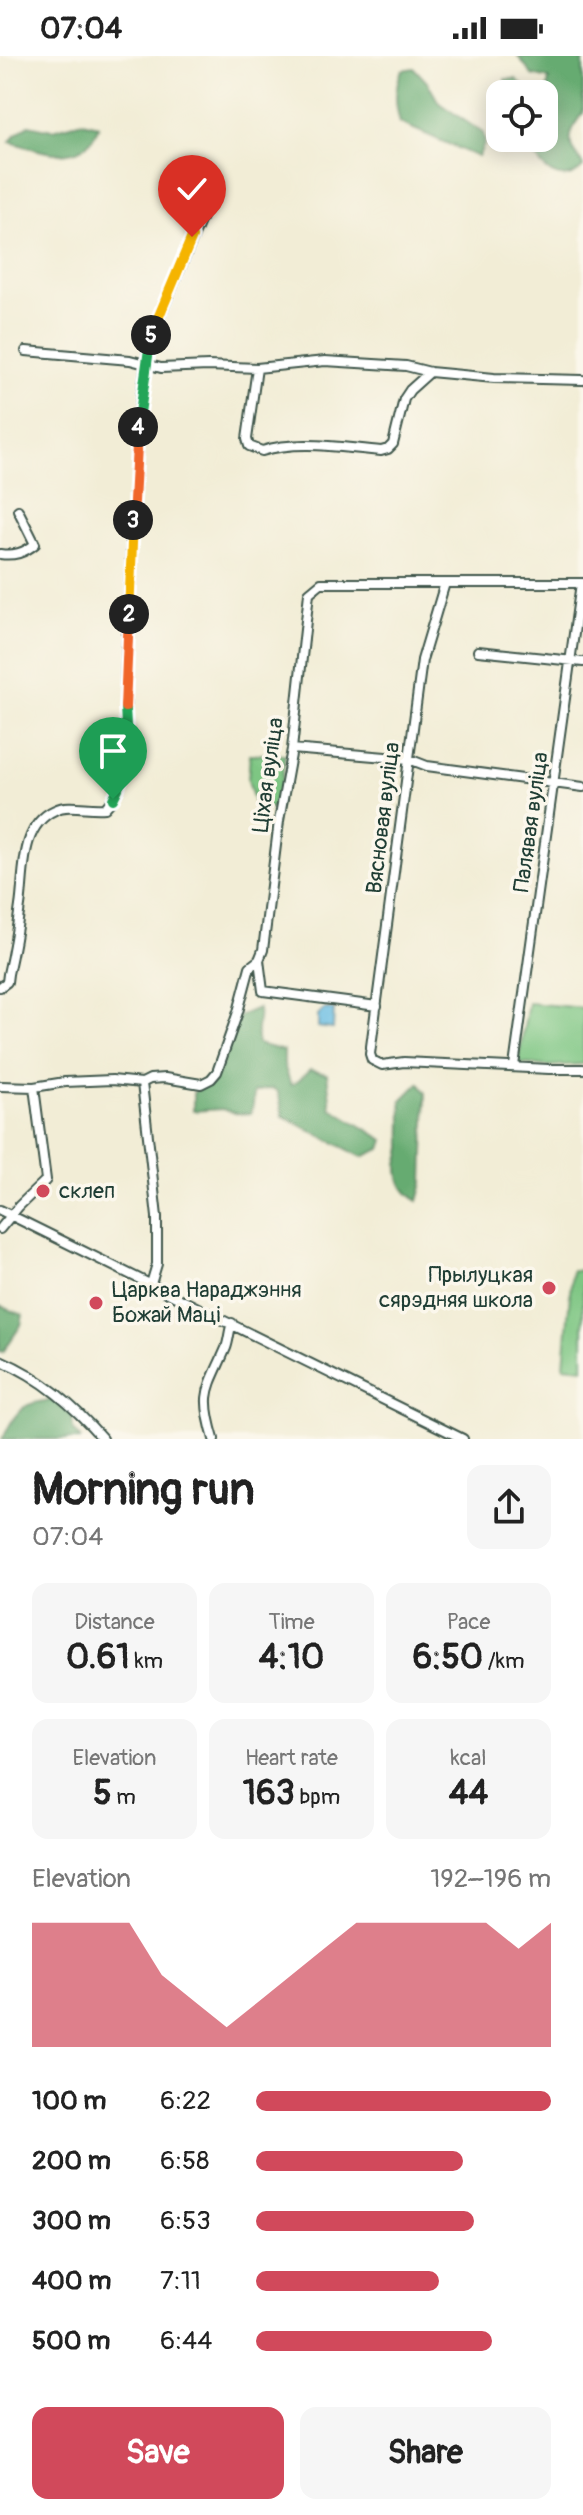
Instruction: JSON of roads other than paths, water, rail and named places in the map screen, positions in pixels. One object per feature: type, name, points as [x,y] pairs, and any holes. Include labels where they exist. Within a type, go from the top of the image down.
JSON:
[{"type":"street","points":[[0,987],[7,982],[26,847],[34,831],[54,810],[64,807],[105,808],[116,794],[124,769],[125,683],[140,404],[152,332],[210,198]]},
{"type":"street","points":[[26,351],[130,360],[161,368],[257,368],[325,361],[406,366],[430,372],[494,378],[583,380]]},
{"type":"street","points":[[257,368],[247,439],[249,446],[262,451],[276,446],[381,451],[393,444],[404,399],[430,372]]},
{"type":"street","points":[[0,554],[11,555],[28,550],[35,544],[18,510]]},
{"type":"street","name":"Ціхая вуліца","points":[[142,1083],[165,1078],[201,1084],[211,1079],[217,1072],[238,1012],[250,967],[259,960],[263,950],[279,821],[292,749],[309,593],[321,583],[445,583]]},
{"type":"street","points":[[445,583],[582,583]]},
{"type":"street","name":"Вясновая вуліца","points":[[445,583],[422,660],[370,1054],[372,1060],[382,1065],[404,1062],[514,1066]]},
{"type":"street","name":"Палявая вуліца","points":[[514,1066],[582,583]]},
{"type":"street","points":[[478,651],[583,662]]},
{"type":"street","points":[[292,749],[409,759],[427,766],[583,787]]},
{"type":"street","points":[[259,960],[263,991],[377,1006]]},
{"type":"street","points":[[514,1066],[583,1069]]},
{"type":"street","points":[[0,1086],[34,1087],[112,1080],[142,1083],[157,1217],[157,1264],[151,1284]]},
{"type":"street","points":[[0,1229],[46,1180],[34,1087]]},
{"type":"street","points":[[0,1210],[463,1439]]},
{"type":"street","points":[[214,1439],[206,1414],[207,1390],[232,1323]]},
{"type":"street","points":[[0,1360],[32,1374],[80,1414],[103,1439]]},
{"type":"water","points":[[324,1009],[334,1009],[333,1029],[318,1027],[318,1015]]},
{"type":"place","name":"склеп","points":[[43,1191]]},
{"type":"place","name":"Прылуцкая сярэдняя школа","points":[[549,1288]]},
{"type":"place","name":"Царква Нараджэння Божай Маці","points":[[96,1303]]}]
